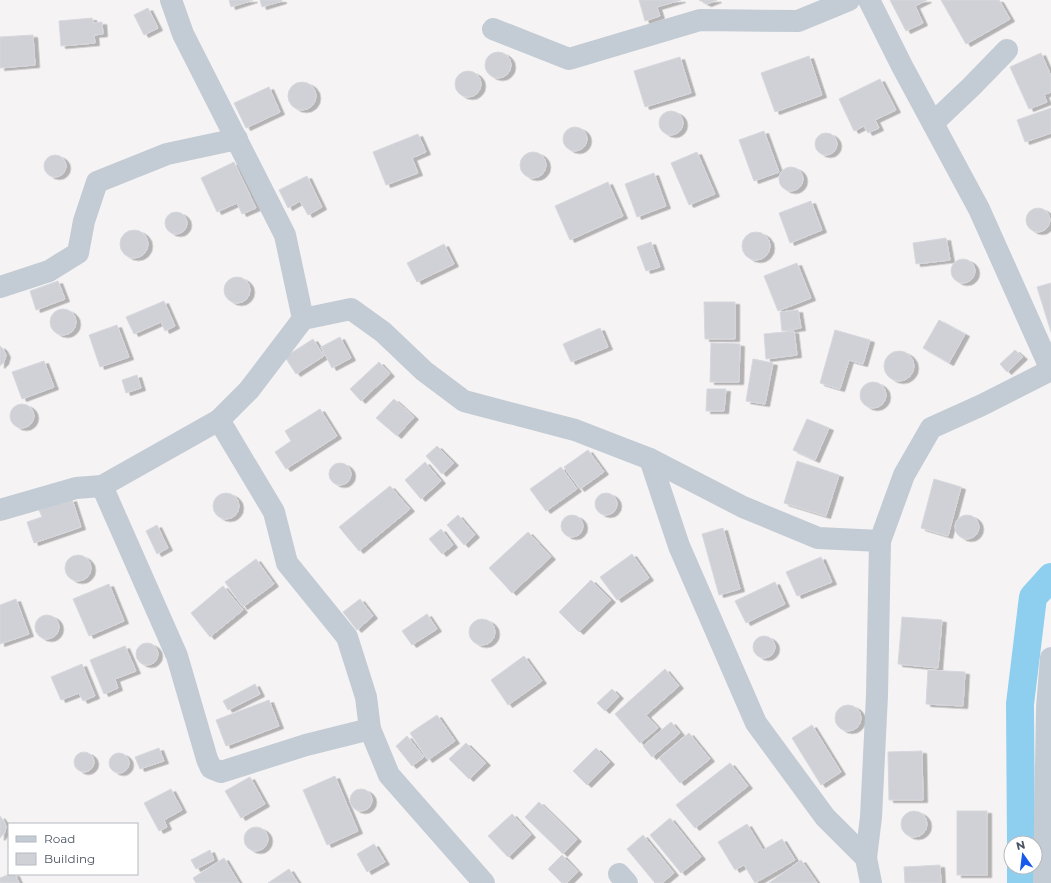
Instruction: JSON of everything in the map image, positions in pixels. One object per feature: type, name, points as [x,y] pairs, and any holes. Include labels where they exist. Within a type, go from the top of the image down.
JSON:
[{"type":"street","points":[[171,0],[184,34],[285,235],[303,319]]},
{"type":"street","points":[[493,29],[569,59],[700,20],[798,21],[849,0]]},
{"type":"street","points":[[869,0],[902,66],[979,209],[1051,370],[982,405],[931,428],[904,475],[880,541],[877,695],[872,817],[866,858],[871,883]]},
{"type":"street","points":[[933,123],[1007,50]]},
{"type":"street","points":[[0,287],[49,271],[78,253],[84,221],[97,182],[167,154],[237,139]]},
{"type":"street","points":[[0,510],[76,488],[102,486],[219,420],[249,390],[303,319],[351,309],[384,332],[424,370],[464,401],[575,430],[650,459],[743,506],[818,538],[880,541]]},
{"type":"street","points":[[219,420],[274,512],[288,563],[347,637],[366,697],[370,729],[388,775],[484,883]]},
{"type":"street","points":[[650,459],[679,546],[756,723],[825,818],[866,858]]},
{"type":"street","points":[[102,486],[177,656],[207,759],[211,768],[221,772],[306,744],[370,729]]},
{"type":"street","points":[[1044,883],[1047,708],[1051,658]]},
{"type":"building","points":[[229,0],[253,0],[231,7]]},
{"type":"building","points":[[260,0],[282,0],[282,1],[262,7]]},
{"type":"building","points":[[639,0],[681,0],[657,7],[660,16],[645,21]]},
{"type":"building","points":[[699,0],[717,0],[707,4]]},
{"type":"building","points":[[890,0],[927,0],[915,6],[923,23],[906,31]]},
{"type":"building","points":[[941,0],[999,0],[1010,19],[966,44]]},
{"type":"building","points":[[148,8],[158,28],[144,35],[134,15]]},
{"type":"building","points":[[92,18],[93,23],[102,22],[103,34],[94,35],[95,43],[61,46],[59,21]]},
{"type":"building","points":[[33,35],[35,65],[0,68],[0,37]]},
{"type":"building","points":[[498,52],[507,56],[511,65],[507,74],[498,78],[489,74],[485,65],[489,56]]},
{"type":"building","points":[[1041,53],[1051,76],[1051,92],[1044,95],[1047,102],[1029,109],[1010,67]]},
{"type":"building","points":[[809,56],[822,95],[775,112],[761,73]]},
{"type":"building","points":[[680,57],[691,93],[645,107],[634,71]]},
{"type":"building","points":[[468,71],[477,75],[481,84],[477,93],[468,97],[459,93],[455,84],[459,75]]},
{"type":"building","points":[[880,79],[896,110],[875,120],[879,128],[868,133],[864,126],[854,131],[839,99]]},
{"type":"building","points":[[302,82],[312,86],[316,96],[312,106],[302,110],[292,106],[288,96],[292,86]]},
{"type":"building","points":[[269,87],[280,112],[246,128],[234,103]]},
{"type":"building","points":[[1051,108],[1051,133],[1025,142],[1017,120]]},
{"type":"building","points":[[671,111],[680,114],[683,123],[680,132],[671,135],[662,132],[659,123],[662,114]]},
{"type":"building","points":[[575,127],[584,130],[587,139],[584,148],[575,151],[566,148],[563,139],[566,130]]},
{"type":"building","points":[[764,131],[779,172],[754,181],[739,140]]},
{"type":"building","points":[[822,133],[830,133],[837,140],[837,148],[830,155],[822,155],[815,148],[815,140]]},
{"type":"building","points":[[418,134],[426,152],[412,158],[418,173],[386,185],[373,152]]},
{"type":"building","points":[[533,152],[542,156],[546,165],[542,174],[533,178],[524,174],[520,165],[524,156]]},
{"type":"building","points":[[697,152],[715,194],[689,205],[671,163]]},
{"type":"building","points":[[55,155],[63,158],[66,166],[63,174],[55,177],[47,174],[44,166],[47,158]]},
{"type":"building","points":[[234,162],[256,208],[242,214],[237,203],[217,212],[201,178]]},
{"type":"building","points":[[791,167],[800,170],[803,179],[800,188],[791,191],[782,188],[779,179],[782,170]]},
{"type":"building","points":[[654,173],[666,206],[637,217],[625,184]]},
{"type":"building","points":[[307,176],[322,207],[308,215],[300,201],[288,208],[279,190]]},
{"type":"building","points":[[608,182],[623,216],[570,240],[555,206]]},
{"type":"building","points":[[811,201],[822,230],[790,243],[779,213]]},
{"type":"building","points":[[1038,208],[1046,212],[1050,220],[1046,228],[1038,232],[1030,228],[1026,220],[1030,212]]},
{"type":"building","points":[[176,212],[180,213],[186,219],[186,227],[180,233],[176,234],[172,233],[166,227],[165,223],[166,219],[172,213]]},
{"type":"building","points":[[134,230],[144,234],[148,244],[144,254],[134,258],[124,254],[120,244],[124,234]]},
{"type":"building","points":[[756,232],[766,236],[770,246],[766,256],[756,260],[746,256],[742,246],[746,236]]},
{"type":"building","points":[[946,238],[950,260],[916,264],[913,243]]},
{"type":"building","points":[[651,242],[660,267],[646,271],[637,247]]},
{"type":"building","points":[[444,244],[454,264],[417,282],[407,263]]},
{"type":"building","points":[[963,259],[972,262],[975,271],[972,280],[963,283],[954,280],[951,271],[954,262]]},
{"type":"building","points":[[797,263],[811,298],[778,311],[764,276]]},
{"type":"building","points":[[237,277],[246,281],[250,290],[246,299],[237,303],[228,299],[224,290],[228,281]]},
{"type":"building","points":[[58,281],[65,299],[36,310],[30,291]]},
{"type":"building","points":[[1051,283],[1051,332],[1037,287]]},
{"type":"building","points":[[164,301],[175,326],[165,331],[161,322],[134,334],[126,317]]},
{"type":"building","points":[[704,302],[735,302],[735,339],[705,339]]},
{"type":"building","points":[[63,309],[72,313],[76,322],[72,331],[63,335],[54,331],[50,322],[54,313]]},
{"type":"building","points":[[798,310],[801,328],[782,331],[780,312]]},
{"type":"building","points":[[939,320],[965,334],[949,363],[923,348]]},
{"type":"building","points":[[117,325],[129,357],[100,367],[89,335]]},
{"type":"building","points":[[600,328],[608,347],[571,362],[563,344]]},
{"type":"building","points":[[835,330],[870,340],[863,364],[849,360],[840,389],[820,383]]},
{"type":"building","points":[[794,331],[797,355],[766,359],[764,334]]},
{"type":"building","points":[[340,337],[351,358],[332,368],[321,347]]},
{"type":"building","points":[[313,339],[324,356],[296,374],[285,357]]},
{"type":"building","points":[[711,343],[740,344],[739,382],[710,382]]},
{"type":"building","points":[[0,346],[6,355],[4,362],[0,366]]},
{"type":"building","points":[[1015,350],[1023,357],[1007,372],[1000,364]]},
{"type":"building","points":[[899,351],[910,355],[914,366],[910,377],[899,381],[888,377],[884,366],[888,355]]},
{"type":"building","points":[[753,359],[773,363],[765,404],[746,401]]},
{"type":"building","points":[[44,361],[54,387],[22,399],[12,372]]},
{"type":"building","points":[[379,362],[390,374],[361,401],[350,389]]},
{"type":"building","points":[[137,375],[141,388],[126,393],[122,380]]},
{"type":"building","points":[[873,382],[882,386],[886,395],[882,404],[873,408],[864,404],[860,395],[864,386]]},
{"type":"building","points":[[707,389],[726,389],[724,411],[706,411]]},
{"type":"building","points":[[394,399],[414,417],[397,436],[376,418]]},
{"type":"building","points":[[22,404],[27,405],[33,411],[33,421],[27,427],[22,428],[17,427],[11,421],[10,416],[11,411],[17,405]]},
{"type":"building","points":[[320,409],[337,436],[286,469],[275,452],[291,441],[285,431]]},
{"type":"building","points":[[807,419],[829,428],[815,460],[793,450]]},
{"type":"building","points":[[437,446],[454,463],[442,474],[426,456]]},
{"type":"building","points":[[588,450],[604,472],[580,489],[564,467]]},
{"type":"building","points":[[797,461],[839,475],[826,516],[784,503]]},
{"type":"building","points":[[425,462],[441,481],[421,499],[405,480]]},
{"type":"building","points":[[340,463],[348,466],[351,474],[348,482],[340,485],[332,482],[329,474],[332,466]]},
{"type":"building","points":[[561,467],[577,489],[546,511],[530,489]]},
{"type":"building","points":[[934,479],[961,487],[948,536],[921,528]]},
{"type":"building","points":[[390,486],[410,509],[359,551],[339,527]]},
{"type":"building","points":[[226,493],[235,497],[239,506],[235,515],[226,519],[217,515],[213,506],[217,497]]},
{"type":"building","points":[[606,493],[614,496],[617,504],[614,512],[606,515],[598,512],[595,504],[598,496]]},
{"type":"building","points":[[72,499],[81,527],[34,543],[27,522],[42,517],[39,510]]},
{"type":"building","points":[[458,515],[475,535],[464,545],[447,525]]},
{"type":"building","points":[[572,515],[580,518],[583,526],[580,534],[572,537],[564,534],[561,526],[564,518]]},
{"type":"building","points":[[962,515],[972,515],[979,522],[979,532],[972,539],[962,539],[955,532],[955,522]]},
{"type":"building","points":[[157,525],[168,548],[157,554],[146,531]]},
{"type":"building","points":[[723,528],[740,589],[719,595],[702,534]]},
{"type":"building","points":[[441,529],[453,545],[442,554],[429,539]]},
{"type":"building","points":[[528,532],[551,557],[512,593],[489,568]]},
{"type":"building","points":[[632,554],[649,578],[617,600],[600,577]]},
{"type":"building","points":[[78,555],[87,559],[91,568],[87,577],[78,581],[69,577],[65,568],[69,559]]},
{"type":"building","points":[[821,557],[832,582],[797,596],[786,572]]},
{"type":"building","points":[[256,559],[274,584],[243,607],[225,582]]},
{"type":"building","points":[[591,580],[611,600],[579,632],[559,612]]},
{"type":"building","points":[[775,582],[785,604],[746,623],[735,601]]},
{"type":"building","points":[[109,584],[124,621],[89,636],[73,599]]},
{"type":"building","points":[[223,586],[243,610],[210,637],[191,613]]},
{"type":"building","points":[[16,599],[29,634],[0,644],[0,605]]},
{"type":"building","points":[[360,599],[373,616],[357,630],[343,612]]},
{"type":"building","points":[[427,614],[437,629],[412,645],[402,631]]},
{"type":"building","points":[[47,615],[56,618],[59,627],[56,636],[47,639],[38,636],[35,627],[38,618]]},
{"type":"building","points":[[902,617],[942,620],[938,668],[898,664]]},
{"type":"building","points":[[482,619],[491,623],[495,632],[491,641],[482,645],[473,641],[469,632],[473,623]]},
{"type":"building","points":[[764,636],[772,639],[775,647],[772,655],[764,658],[756,655],[753,647],[756,639]]},
{"type":"building","points":[[147,643],[155,646],[158,654],[155,662],[147,665],[139,662],[136,654],[139,646]]},
{"type":"building","points":[[125,646],[136,671],[115,679],[118,688],[104,694],[90,660]]},
{"type":"building","points":[[524,656],[542,681],[508,705],[491,680]]},
{"type":"building","points":[[82,664],[95,696],[83,701],[79,693],[61,700],[51,677]]},
{"type":"building","points":[[665,669],[679,686],[646,715],[658,728],[640,743],[615,714]]},
{"type":"building","points":[[928,670],[965,672],[963,706],[926,704]]},
{"type":"building","points":[[255,684],[260,694],[228,710],[223,701]]},
{"type":"building","points":[[612,689],[619,696],[605,711],[597,703]]},
{"type":"building","points":[[269,700],[279,726],[226,746],[216,720]]},
{"type":"building","points":[[848,705],[857,709],[861,718],[857,727],[848,731],[839,727],[835,718],[839,709]]},
{"type":"building","points":[[437,715],[455,741],[428,760],[410,733]]},
{"type":"building","points":[[671,722],[680,733],[652,757],[643,746]]},
{"type":"building","points":[[812,725],[841,772],[821,785],[792,738]]},
{"type":"building","points":[[689,733],[710,759],[680,783],[659,758]]},
{"type":"building","points":[[407,736],[424,757],[412,766],[396,746]]},
{"type":"building","points":[[466,743],[486,763],[469,779],[449,759]]},
{"type":"building","points":[[159,748],[164,761],[140,769],[135,757]]},
{"type":"building","points":[[596,748],[610,762],[587,785],[573,771]]},
{"type":"building","points":[[922,751],[923,800],[889,800],[888,752]]},
{"type":"building","points":[[84,752],[91,755],[94,762],[91,769],[84,772],[77,769],[74,762],[77,755]]},
{"type":"building","points":[[119,753],[126,756],[129,763],[126,770],[119,773],[112,770],[109,763],[112,756]]},
{"type":"building","points":[[730,763],[748,786],[695,828],[676,805]]},
{"type":"building","points":[[335,776],[358,831],[327,845],[303,790]]},
{"type":"building","points":[[250,777],[265,804],[241,818],[225,791]]},
{"type":"building","points":[[171,789],[182,810],[164,820],[167,827],[159,831],[144,803]]},
{"type":"building","points":[[361,789],[369,792],[372,800],[369,808],[361,811],[353,808],[350,800],[353,792]]},
{"type":"building","points":[[539,802],[577,839],[563,854],[525,817]]},
{"type":"building","points":[[914,811],[923,815],[927,824],[923,833],[914,837],[905,833],[901,824],[905,815]]},
{"type":"building","points":[[957,811],[987,811],[987,875],[957,875]]},
{"type":"building","points":[[512,814],[531,835],[508,857],[488,836]]},
{"type":"building","points":[[0,816],[6,827],[5,832],[0,838]]},
{"type":"building","points":[[670,818],[701,857],[681,873],[650,835]]},
{"type":"building","points":[[747,824],[763,850],[782,839],[795,860],[755,883],[744,865],[735,870],[718,842]]},
{"type":"building","points":[[256,827],[264,831],[268,839],[264,847],[256,851],[248,847],[244,839],[248,831]]},
{"type":"building","points":[[643,835],[674,873],[662,883],[655,883],[627,849]]},
{"type":"building","points":[[374,844],[385,862],[367,872],[357,854]]},
{"type":"building","points":[[210,850],[214,860],[196,869],[191,860]]},
{"type":"building","points":[[562,855],[578,872],[567,883],[562,883],[548,869]]},
{"type":"building","points":[[224,858],[239,883],[196,883],[193,878]]},
{"type":"building","points":[[801,860],[817,883],[769,883]]},
{"type":"building","points":[[940,865],[941,883],[905,883],[904,867]]},
{"type":"building","points":[[289,869],[298,883],[268,883]]},
{"type":"building","points":[[8,875],[15,875],[19,883],[0,883],[0,878]]},
{"type":"waterway","points":[[1021,835],[1020,704],[1033,597],[1051,577]]},
{"type":"waterway","points":[[1021,875],[1021,883]]}]
